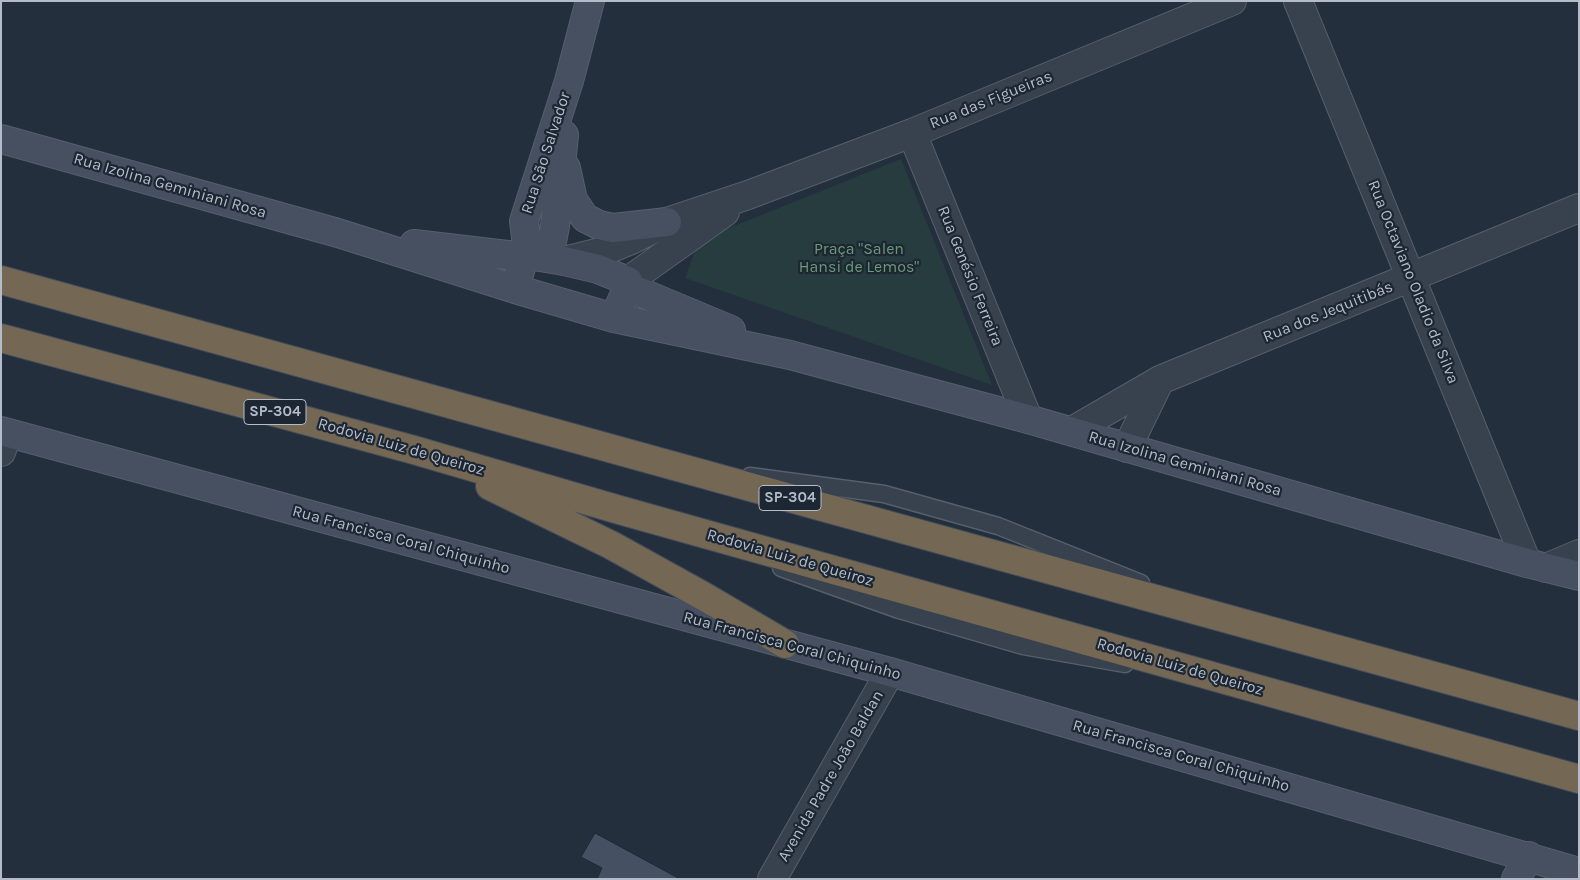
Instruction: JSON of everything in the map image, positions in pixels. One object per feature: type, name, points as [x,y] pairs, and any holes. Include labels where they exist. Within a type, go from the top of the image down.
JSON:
[{"type":"highway","name":"SP-304","points":[[1,280],[1579,716]]},
{"type":"highway","name":"Rodovia Luiz de Queiroz","points":[[1,338],[414,450],[616,509],[1579,779]]},
{"type":"highway","points":[[414,450],[611,545],[785,644]]},
{"type":"street","name":"Rua São Salvador","points":[[541,258],[524,221],[569,81],[590,1]]},
{"type":"street","name":"Rua das Figueiras","points":[[541,258],[604,251],[667,222],[748,195],[912,133],[1232,1]]},
{"type":"street","name":"Rua Octaviano Oladio da Silva","points":[[1298,1],[1412,277],[1537,566]]},
{"type":"street","name":"Rua São Salvador","points":[[541,258],[554,226],[569,81]]},
{"type":"street","name":"Rua Genésio Ferreira","points":[[912,133],[1028,419]]},
{"type":"street","name":"Rua Izolina Geminiani Rosa","points":[[1,139],[338,233],[614,318],[790,355],[1028,419],[1537,566],[1579,576]]},
{"type":"street","points":[[563,148],[570,191],[573,200],[585,218],[600,225],[613,228],[667,222]]},
{"type":"street","name":"Rua das Figueiras","points":[[628,284],[748,195]]},
{"type":"street","name":"Rua dos Jequitibás","points":[[1072,432],[1160,380],[1579,208]]},
{"type":"street","name":"Rua Izolina Geminiani Rosa","points":[[338,233],[541,258],[598,269],[790,355]]},
{"type":"street","points":[[515,289],[541,258]]},
{"type":"street","points":[[614,318],[628,284]]},
{"type":"street","points":[[1127,448],[1160,380]]},
{"type":"street","name":"Rua Francisca Coral Chiquinho","points":[[4,439],[890,672],[1523,868],[1579,872]]},
{"type":"street","points":[[1537,566],[1579,554]]},
{"type":"street","name":"Avenida Padre João Baldan","points":[[772,879],[890,672]]},
{"type":"green space","name":"Praça \"Salen Hansi de Lemos\"","points":[[901,159],[992,385],[685,278],[699,240]]},
{"type":"building","points":[[595,833],[680,879],[597,879],[602,868],[581,857]]}]
